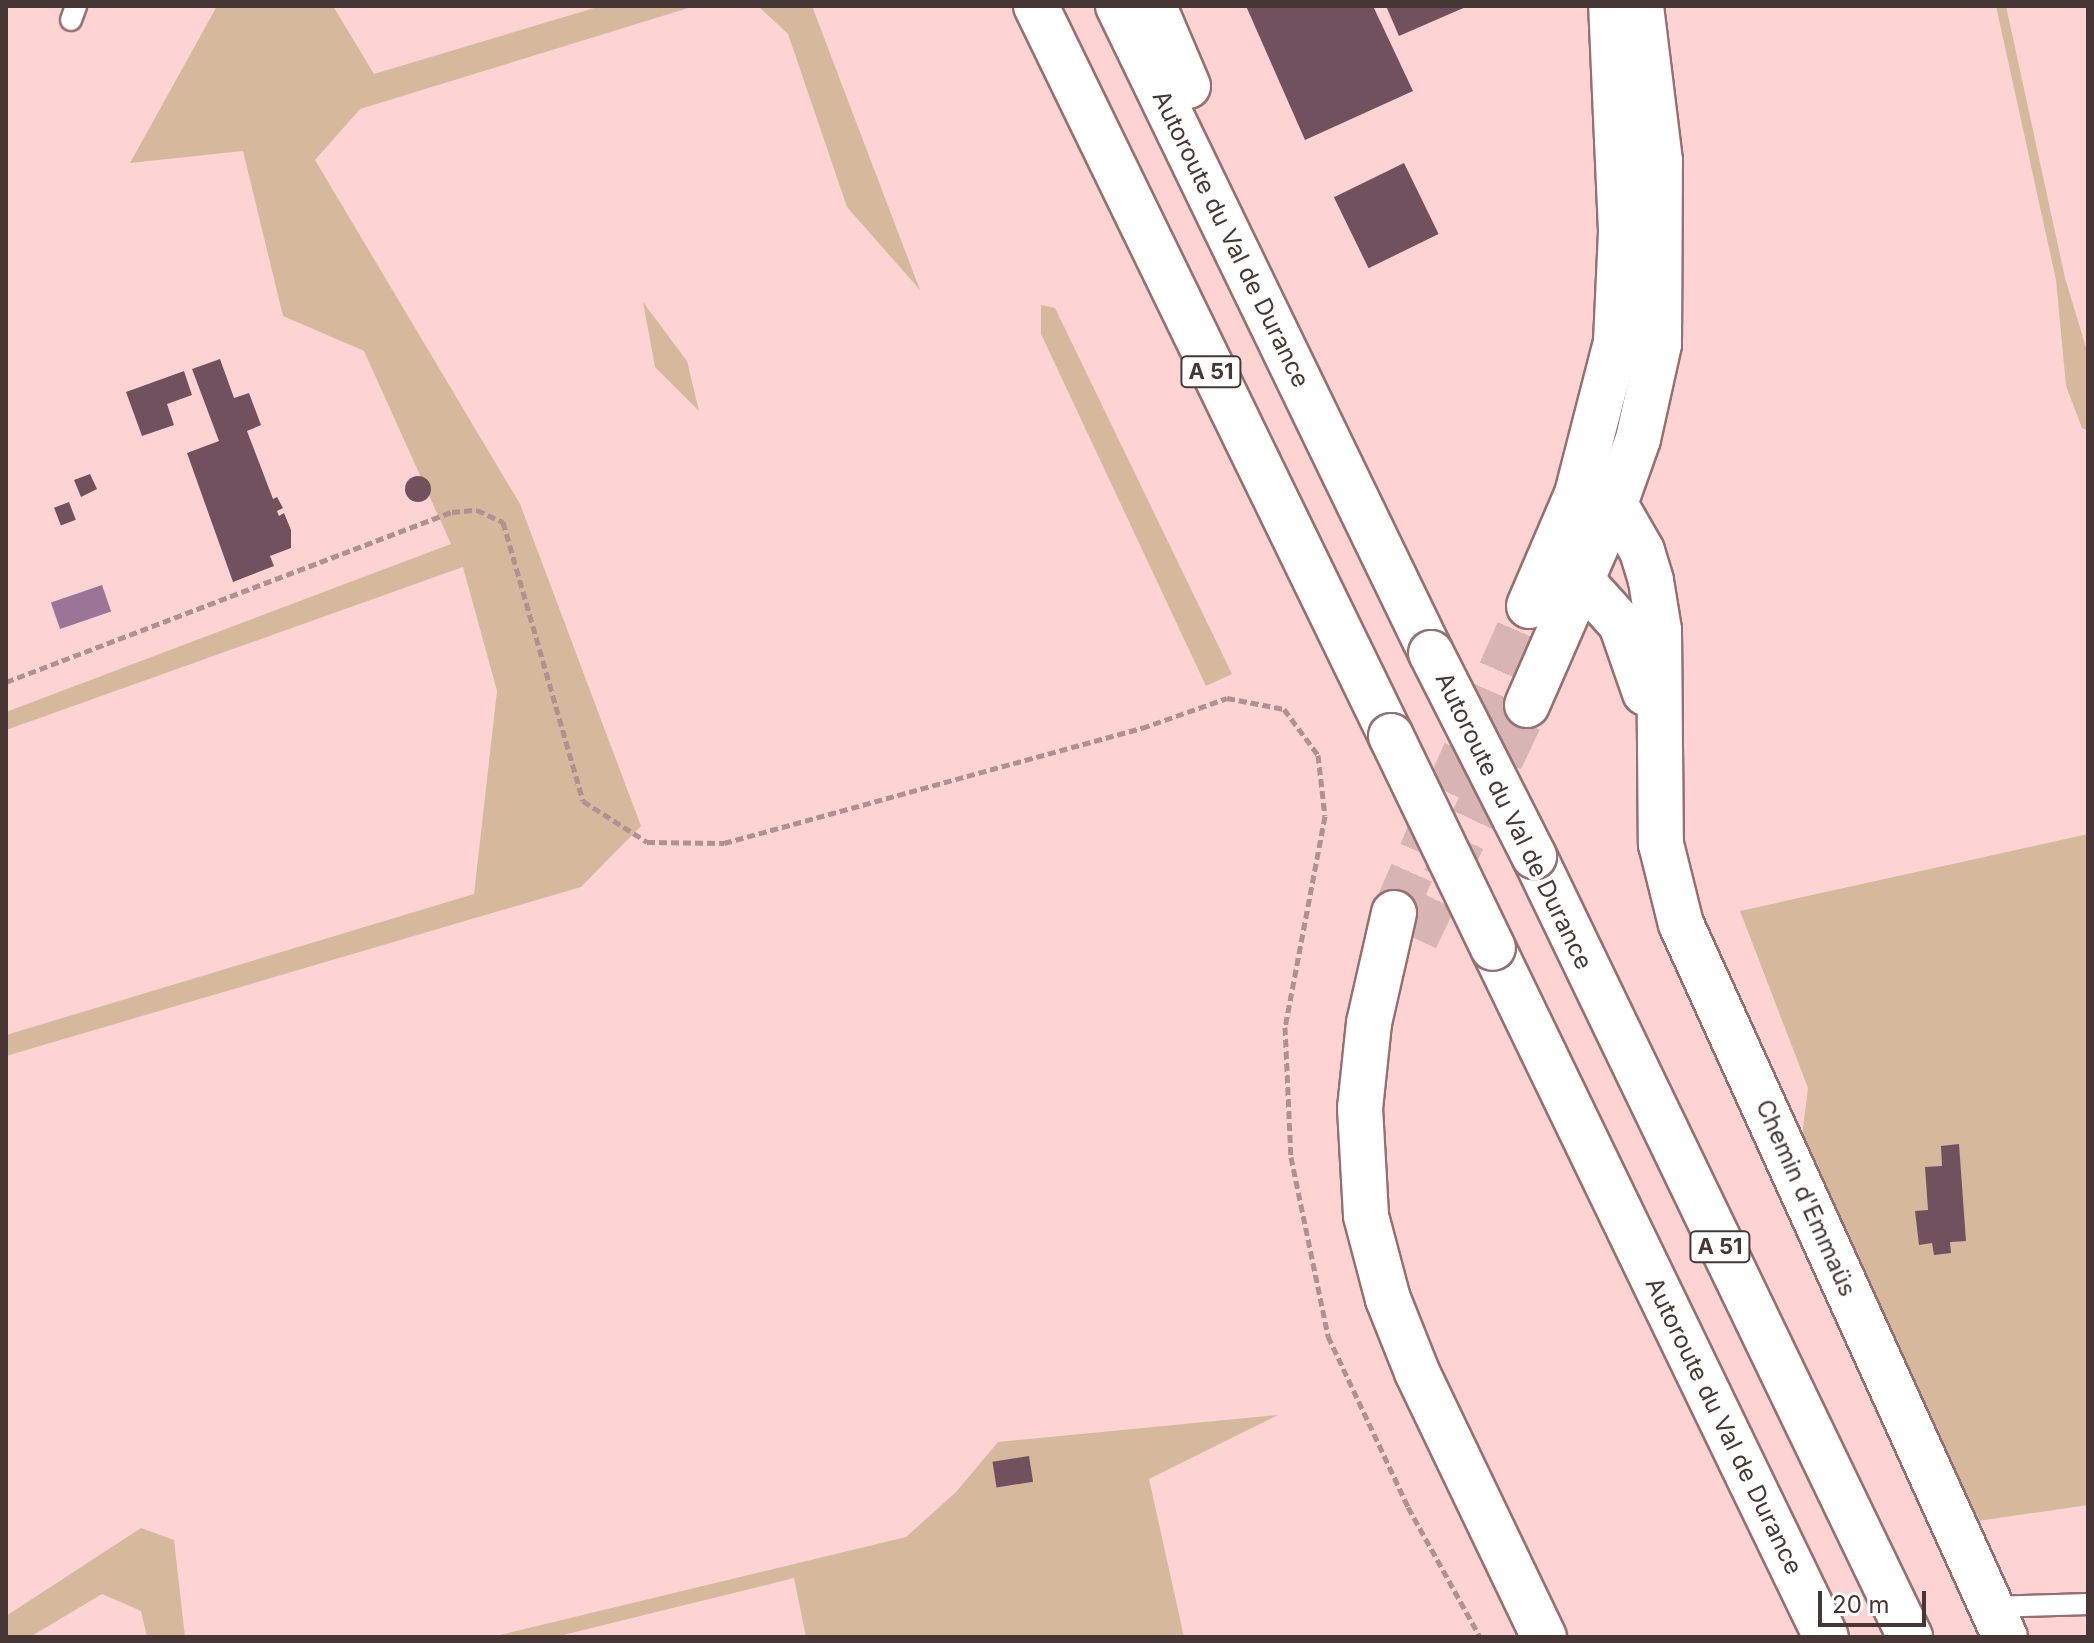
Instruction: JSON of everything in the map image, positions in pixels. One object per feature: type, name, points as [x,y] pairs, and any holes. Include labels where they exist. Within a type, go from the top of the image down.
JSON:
[{"type":"main road","name":"Autoroute du Val de Durance","points":[[1036,6],[1826,1637]]},
{"type":"main road","name":"Autoroute du Val de Durance","points":[[1118,6],[1431,653],[1534,856],[1910,1637]]},
{"type":"main road","points":[[1154,6],[1409,603]]},
{"type":"main road","points":[[1529,606],[1577,494],[1616,342],[1621,231],[1611,6]]},
{"type":"main road","points":[[1527,705],[1615,504],[1652,384],[1663,288],[1660,161],[1641,6]]},
{"type":"main road","points":[[1615,504],[1651,581],[1659,630],[1658,746]]},
{"type":"main road","points":[[1582,581],[1621,624],[1636,655],[1658,746]]},
{"type":"main road","name":"Chemin d'Emmaüs","points":[[1658,746],[1661,844],[1681,924],[1998,1622]]},
{"type":"main road","points":[[1405,926],[1390,1064],[1392,1191],[1415,1300],[1519,1587],[1544,1637]]},
{"type":"lane","points":[[1998,1622],[2088,1604]]},
{"type":"path","points":[[6,682],[452,512],[477,510],[503,522],[583,801],[647,842],[724,843],[1142,728],[1227,698],[1284,709],[1318,755],[1325,816],[1285,1027],[1291,1157],[1328,1336],[1408,1507],[1480,1637]]},
{"type":"shaded area","points":[[217,6],[333,6],[374,74],[601,6],[695,6],[360,109],[315,160],[520,504],[641,826],[581,887],[6,1056],[6,1035],[474,894],[497,691],[463,567],[6,730],[6,712],[451,544],[364,351],[283,316],[243,151],[130,163]]},
{"type":"shaded area","points":[[758,6],[812,6],[920,290],[847,207],[788,34]]},
{"type":"shaded area","points":[[1996,6],[2006,6],[2065,278],[2088,354],[2088,431],[2082,428],[2066,386],[2056,280]]},
{"type":"shaded area","points":[[643,302],[687,361],[699,411],[655,367]]},
{"type":"shaded area","points":[[1041,305],[1055,308],[1232,674],[1206,686],[1041,334]]},
{"type":"shaded area","points":[[102,585],[111,611],[60,629],[51,603]]},
{"type":"shaded area","points":[[2088,834],[2088,1505],[1964,1523],[1800,1152],[1808,1088],[1740,911]]},
{"type":"shaded area","points":[[1278,1415],[1149,1479],[1184,1637],[806,1637],[794,1578],[555,1637],[491,1637],[906,1537],[956,1492],[998,1442]]},
{"type":"shaded area","points":[[141,1528],[174,1540],[185,1637],[147,1637],[141,1611],[102,1594],[30,1637],[6,1637],[6,1616]]},
{"type":"building","points":[[1246,6],[1373,6],[1413,91],[1305,140]]},
{"type":"building","points":[[1386,6],[1468,6],[1399,36]]},
{"type":"building","points":[[1404,163],[1439,234],[1369,268],[1334,197]]},
{"type":"building","points":[[220,359],[234,398],[249,393],[261,425],[247,431],[273,499],[277,497],[283,508],[277,511],[279,516],[284,513],[291,530],[291,548],[270,556],[274,566],[233,582],[187,453],[219,441],[192,369]]},
{"type":"building","points":[[184,371],[192,395],[167,404],[174,425],[142,436],[126,392]]},
{"type":"building","points":[[90,474],[97,489],[81,497],[74,480]]},
{"type":"building","points":[[418,476],[427,480],[431,489],[427,498],[418,502],[409,498],[405,489],[409,480]]},
{"type":"building","points":[[69,502],[76,520],[61,525],[54,508]]},
{"type":"building","points":[[1959,1144],[1966,1241],[1950,1242],[1951,1253],[1934,1255],[1932,1243],[1919,1245],[1915,1211],[1928,1210],[1925,1167],[1942,1166],[1941,1146]]},
{"type":"building","points":[[1029,1456],[1033,1482],[997,1487],[992,1462]]},
{"type":"tunnel","points":[[1394,913],[1529,606]]},
{"type":"tunnel","points":[[1416,939],[1527,705]]}]
